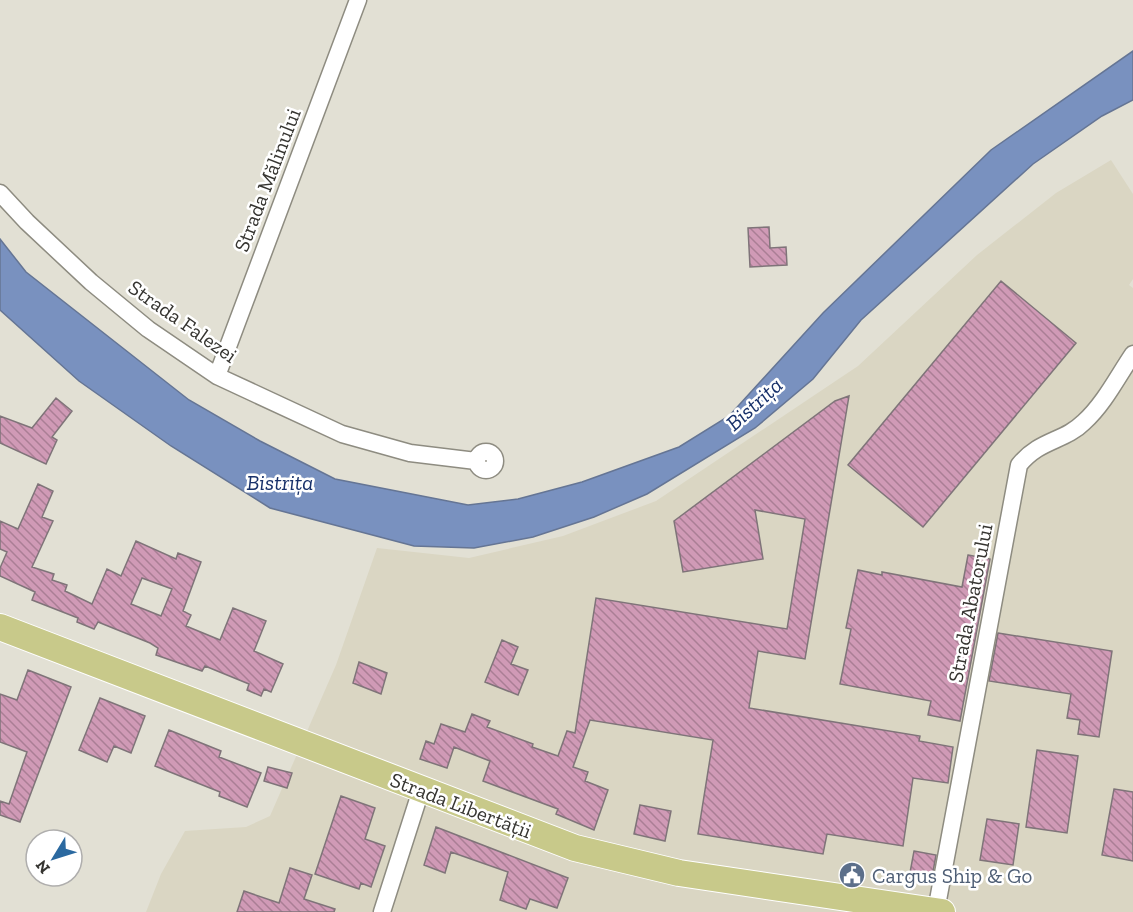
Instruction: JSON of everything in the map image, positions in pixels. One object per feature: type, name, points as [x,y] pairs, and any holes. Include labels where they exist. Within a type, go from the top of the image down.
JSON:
[{"type":"main road","name":"Strada Libertății","points":[[0,627],[575,848],[679,873],[939,912]]},
{"type":"street","name":"Strada Mălinului","points":[[217,376],[358,0]]},
{"type":"street","name":"Strada Falezei","points":[[0,193],[27,222],[132,316],[217,376],[342,434],[410,453],[476,460]]},
{"type":"street","name":"Strada Abatorului","points":[[939,912],[1019,465],[1030,451],[1070,432],[1085,422],[1133,354]]},
{"type":"street","points":[[382,912],[421,790]]},
{"type":"shaded area","points":[[1111,160],[1133,194],[1133,279],[1129,285],[1133,288],[1133,912],[146,912],[161,874],[185,831],[246,827],[270,816],[336,665],[377,548],[469,558],[563,536],[656,501],[858,366],[977,255],[1056,193]]},
{"type":"water","name":"Bistrița","points":[[1133,51],[1133,100],[1102,116],[1033,164],[861,320],[813,379],[755,428],[647,494],[594,517],[533,537],[474,548],[414,546],[270,508],[171,446],[79,381],[0,310],[0,239],[26,272],[189,400],[260,441],[335,479],[468,505],[518,499],[582,482],[679,447],[729,416],[823,313],[991,150]]},
{"type":"building","points":[[769,227],[770,248],[786,247],[787,265],[750,267],[748,228]]},
{"type":"building","points":[[1001,281],[1076,343],[923,527],[848,465]]},
{"type":"building","points":[[849,396],[805,659],[758,651],[749,708],[920,736],[919,741],[953,747],[948,783],[913,778],[903,846],[827,834],[823,854],[698,834],[713,740],[590,720],[573,767],[588,772],[585,781],[608,790],[594,830],[556,814],[558,809],[483,781],[490,761],[454,747],[447,768],[420,759],[426,741],[434,744],[441,724],[465,732],[472,714],[490,721],[487,727],[558,756],[567,731],[575,733],[596,598],[787,629],[805,519],[755,510],[763,559],[683,572],[674,521],[835,401]]},
{"type":"building","points":[[56,398],[72,411],[52,437],[57,440],[46,464],[0,443],[0,416],[32,428]]},
{"type":"building","points":[[38,484],[53,491],[42,517],[53,521],[32,567],[54,574],[52,580],[67,585],[65,591],[92,604],[107,569],[121,576],[136,541],[176,559],[178,553],[201,562],[183,611],[191,615],[186,626],[220,640],[233,608],[266,621],[254,651],[283,664],[271,692],[264,689],[261,696],[247,690],[249,684],[205,666],[202,671],[156,655],[158,648],[150,643],[98,622],[94,629],[77,622],[78,618],[32,600],[35,592],[0,576],[0,568],[7,552],[0,549],[0,521],[18,529]],"holes":[[[142,578],[172,589],[161,616],[131,604]]]},
{"type":"building","points":[[968,555],[990,559],[960,721],[928,715],[931,701],[840,684],[851,629],[846,628],[858,570],[882,575],[882,572],[962,587]]},
{"type":"building","points":[[998,633],[1112,651],[1099,737],[1078,734],[1080,720],[1067,718],[1071,694],[989,681]]},
{"type":"building","points":[[502,640],[518,647],[511,664],[528,670],[518,695],[485,682]]},
{"type":"building","points":[[359,662],[387,673],[381,694],[353,683]]},
{"type":"building","points":[[28,670],[71,687],[20,822],[0,815],[0,801],[9,804],[27,752],[0,742],[0,694],[17,700]]},
{"type":"building","points":[[100,698],[145,716],[131,753],[114,746],[107,762],[79,750]]},
{"type":"building","points":[[169,730],[221,751],[219,757],[261,773],[247,807],[219,796],[220,792],[155,766]]},
{"type":"building","points":[[1037,750],[1078,756],[1067,833],[1026,827]]},
{"type":"building","points":[[268,767],[292,773],[287,788],[264,781]]},
{"type":"building","points":[[1114,789],[1133,792],[1133,861],[1102,855]]},
{"type":"building","points":[[341,796],[375,808],[365,839],[385,846],[371,887],[361,883],[359,889],[315,874]]},
{"type":"building","points":[[640,805],[671,811],[665,841],[634,834]]},
{"type":"building","points":[[987,819],[1019,824],[1013,865],[980,860]]},
{"type":"building","points":[[436,827],[568,878],[557,908],[530,899],[526,909],[500,900],[508,872],[451,852],[445,873],[424,865]]},
{"type":"building","points":[[914,851],[936,855],[931,883],[909,878]]},
{"type":"building","points":[[290,868],[312,875],[304,899],[335,909],[334,912],[237,912],[244,891],[279,903]]},
{"type":"place","name":"Cargus Ship & Go","points":[[852,875]]}]
